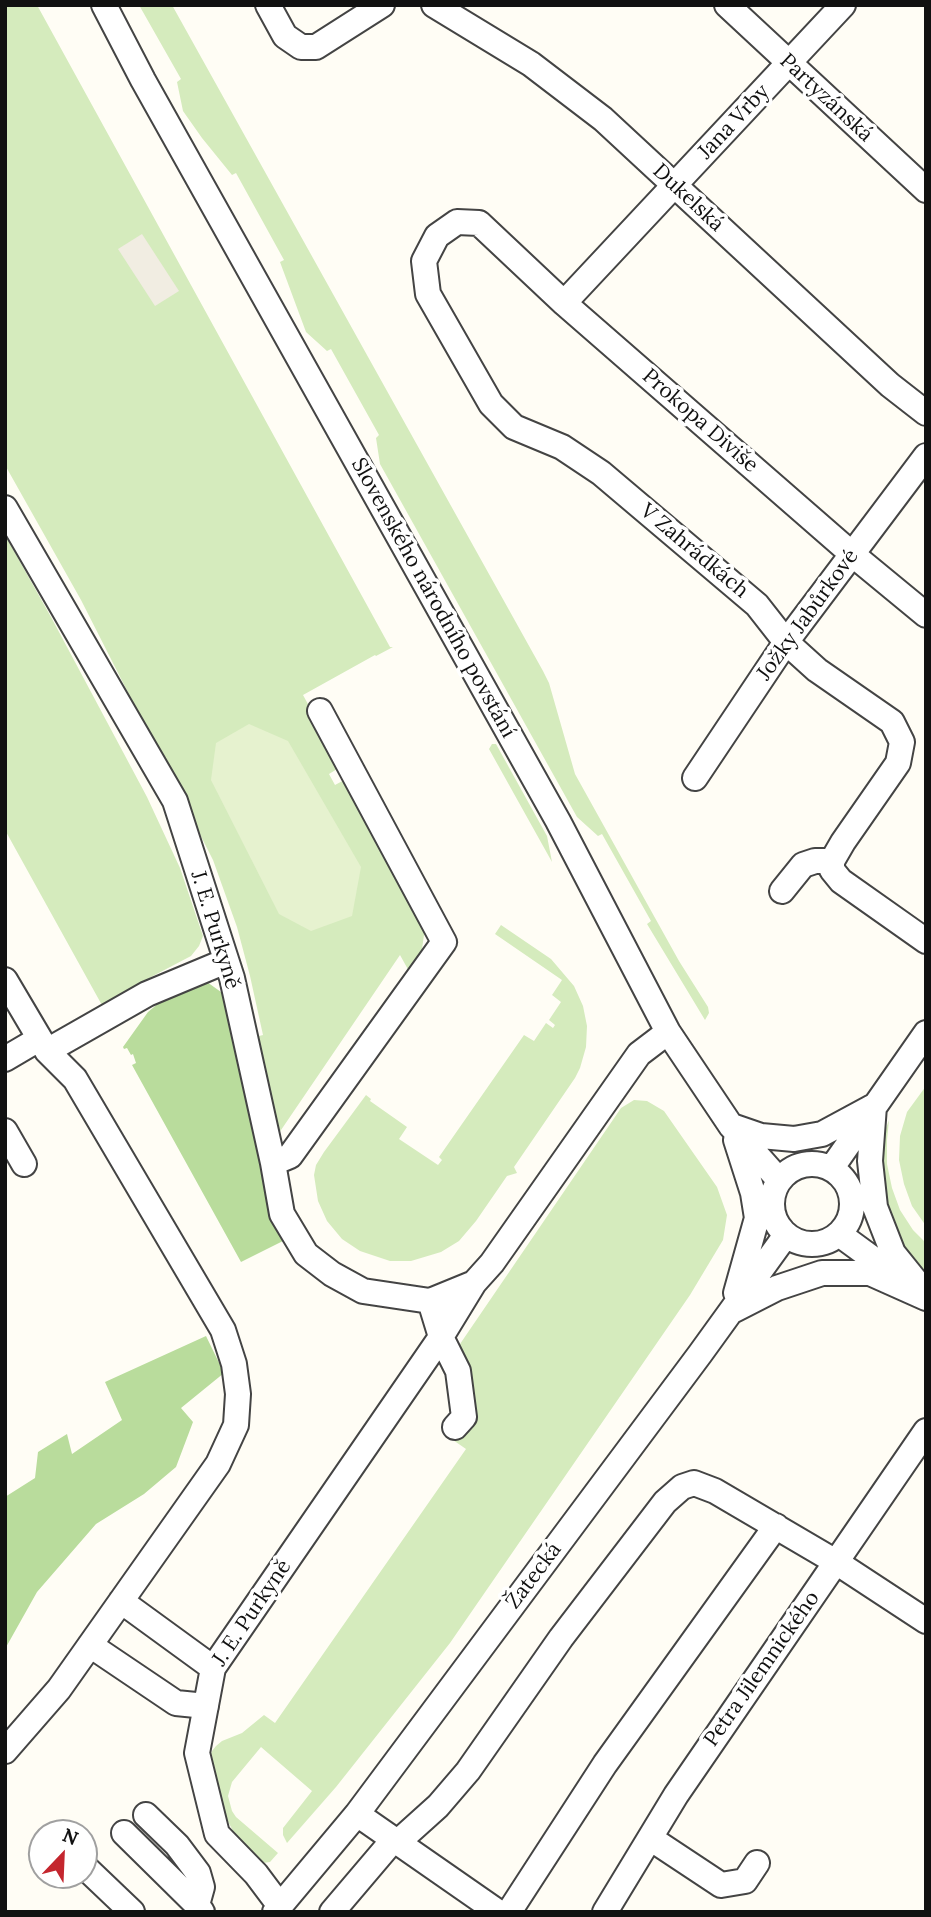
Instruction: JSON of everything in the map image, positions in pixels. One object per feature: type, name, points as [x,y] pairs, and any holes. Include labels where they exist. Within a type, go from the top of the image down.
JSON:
[{"type":"street","name":"Slovenského národního povstání","points":[[104,5],[143,80],[558,821],[668,1032],[731,1126],[779,1180]]},
{"type":"street","points":[[268,5],[285,36],[301,47],[316,47],[382,5]]},
{"type":"street","name":"Dukelská","points":[[434,5],[531,64],[603,119],[890,385],[926,413]]},
{"type":"street","name":"Partyzánská","points":[[727,5],[924,184]]},
{"type":"street","name":"Jana Vrby","points":[[564,303],[843,5]]},
{"type":"street","name":"V Zahrádkách","points":[[480,223],[457,222],[437,236],[424,261],[428,294],[491,404],[514,427],[562,447],[601,473],[757,604],[786,642],[817,670],[892,722],[902,743],[898,763],[832,861]]},
{"type":"street","name":"Prokopa Diviše","points":[[480,223],[564,303],[852,554],[926,614]]},
{"type":"street","name":"Jožky Jabůrkové","points":[[695,778],[786,642],[926,456]]},
{"type":"street","name":"J. E. Purkyně","points":[[10,516],[175,801],[226,961],[273,1163],[282,1214],[306,1254],[332,1274],[363,1291],[430,1301],[474,1283]]},
{"type":"street","points":[[273,1163],[290,1156],[444,942],[320,711]]},
{"type":"street","points":[[782,891],[803,865],[815,861],[832,861],[832,870],[841,881],[926,941]]},
{"type":"street","points":[[5,1059],[43,1045],[147,994],[226,961]]},
{"type":"street","points":[[5,981],[43,1045],[75,1079],[223,1330],[234,1364],[238,1394],[236,1425],[218,1464],[60,1689],[5,1751]]},
{"type":"street","name":"J. E. Purkyně","points":[[278,1909],[256,1874],[217,1834],[197,1754],[213,1668],[441,1337],[474,1283],[492,1263],[639,1054],[668,1032]]},
{"type":"street","points":[[831,1168],[926,1033]]},
{"type":"street","points":[[731,1126],[761,1136],[794,1139],[822,1134],[874,1106]]},
{"type":"street","points":[[874,1106],[870,1161],[875,1207],[893,1254],[926,1296]]},
{"type":"street","points":[[730,1312],[757,1218],[750,1182],[731,1126]]},
{"type":"street","points":[[5,1131],[24,1164]]},
{"type":"street","points":[[820,1164],[831,1168],[849,1187],[852,1212],[847,1224],[830,1241],[807,1244],[796,1241],[778,1226],[773,1215],[771,1203],[779,1180],[797,1166],[820,1164]]},
{"type":"street","points":[[839,1234],[926,1296]]},
{"type":"street","name":"Žatecká","points":[[278,1909],[357,1814],[786,1235]]},
{"type":"street","points":[[730,1312],[777,1287],[822,1273],[870,1273],[926,1296]]},
{"type":"street","points":[[430,1301],[441,1337],[458,1371],[464,1417],[455,1427]]},
{"type":"street","name":"Petra Jilemnického","points":[[605,1912],[676,1795],[926,1431]]},
{"type":"street","points":[[332,1912],[396,1841],[438,1805],[468,1771],[561,1638],[665,1502],[682,1487],[694,1483],[715,1490],[836,1562],[926,1621]]},
{"type":"street","points":[[509,1912],[605,1764],[776,1526]]},
{"type":"street","points":[[121,1601],[213,1668]]},
{"type":"street","points":[[90,1645],[176,1703],[206,1706]]},
{"type":"street","points":[[357,1814],[498,1912]]},
{"type":"street","points":[[146,1815],[177,1845],[198,1873],[202,1887],[200,1908]]},
{"type":"street","points":[[124,1833],[200,1908]]},
{"type":"street","points":[[650,1838],[721,1885],[745,1881],[757,1863]]},
{"type":"street","points":[[98,1880],[132,1912]]},
{"type":"green space","points":[[5,5],[37,5],[390,647],[393,647],[303,695],[342,766],[329,774],[335,785],[348,778],[425,928],[422,949],[410,973],[400,955],[279,1133],[255,1037],[263,1035],[250,976],[237,927],[213,860],[81,600],[5,465]]},
{"type":"green space","points":[[139,5],[172,5],[543,671],[549,683],[575,774],[679,961],[708,1007],[709,1013],[705,1020],[647,924],[651,921],[602,834],[598,836],[577,817],[380,464],[376,438],[379,435],[331,349],[327,351],[306,332],[280,262],[284,260],[236,173],[232,175],[183,111],[177,82],[181,79]]},
{"type":"green space","points":[[5,535],[147,797],[180,868],[203,936],[191,956],[103,1007],[5,830]]},
{"type":"green space","points":[[249,724],[288,741],[361,867],[352,916],[311,931],[279,914],[211,780],[216,743]]},
{"type":"green space","points":[[492,744],[496,744],[547,836],[552,862],[489,749]]},
{"type":"green space","points":[[501,925],[551,959],[574,986],[583,1006],[587,1026],[586,1047],[580,1068],[514,1167],[517,1173],[507,1176],[459,1241],[441,1252],[411,1261],[390,1261],[360,1251],[342,1239],[327,1221],[318,1201],[314,1175],[316,1165],[324,1152],[366,1095],[370,1101],[407,1127],[399,1139],[438,1165],[442,1160],[439,1157],[524,1035],[534,1041],[546,1023],[553,1028],[555,1025],[549,1020],[561,1002],[552,995],[562,980],[495,934]]},
{"type":"green space","points":[[207,982],[228,997],[285,1240],[241,1262],[132,1065],[136,1063],[133,1054],[123,1047],[148,1012],[160,1002],[188,987]]},
{"type":"green space","points":[[926,1086],[926,1226],[912,1206],[899,1160],[900,1136],[907,1112]]},
{"type":"green space","points":[[634,1100],[647,1101],[664,1111],[717,1187],[727,1215],[723,1240],[690,1295],[450,1643],[336,1787],[287,1843],[283,1828],[312,1791],[261,1747],[232,1782],[228,1796],[232,1811],[278,1853],[270,1862],[259,1866],[238,1840],[225,1816],[210,1755],[222,1741],[242,1733],[264,1715],[275,1723],[466,1449],[453,1440],[462,1430],[460,1344],[621,1108]]},
{"type":"green space","points":[[889,1120],[887,1164],[892,1188],[900,1210],[913,1230],[926,1243],[926,1272],[909,1258],[883,1215],[881,1142]]},
{"type":"green space","points":[[206,1336],[224,1373],[181,1408],[193,1422],[176,1467],[144,1494],[96,1524],[37,1592],[5,1649],[5,1497],[35,1478],[38,1452],[67,1434],[72,1454],[122,1420],[105,1382]]},
{"type":"shaded area","points":[[142,234],[179,291],[155,306],[118,249]]}]
